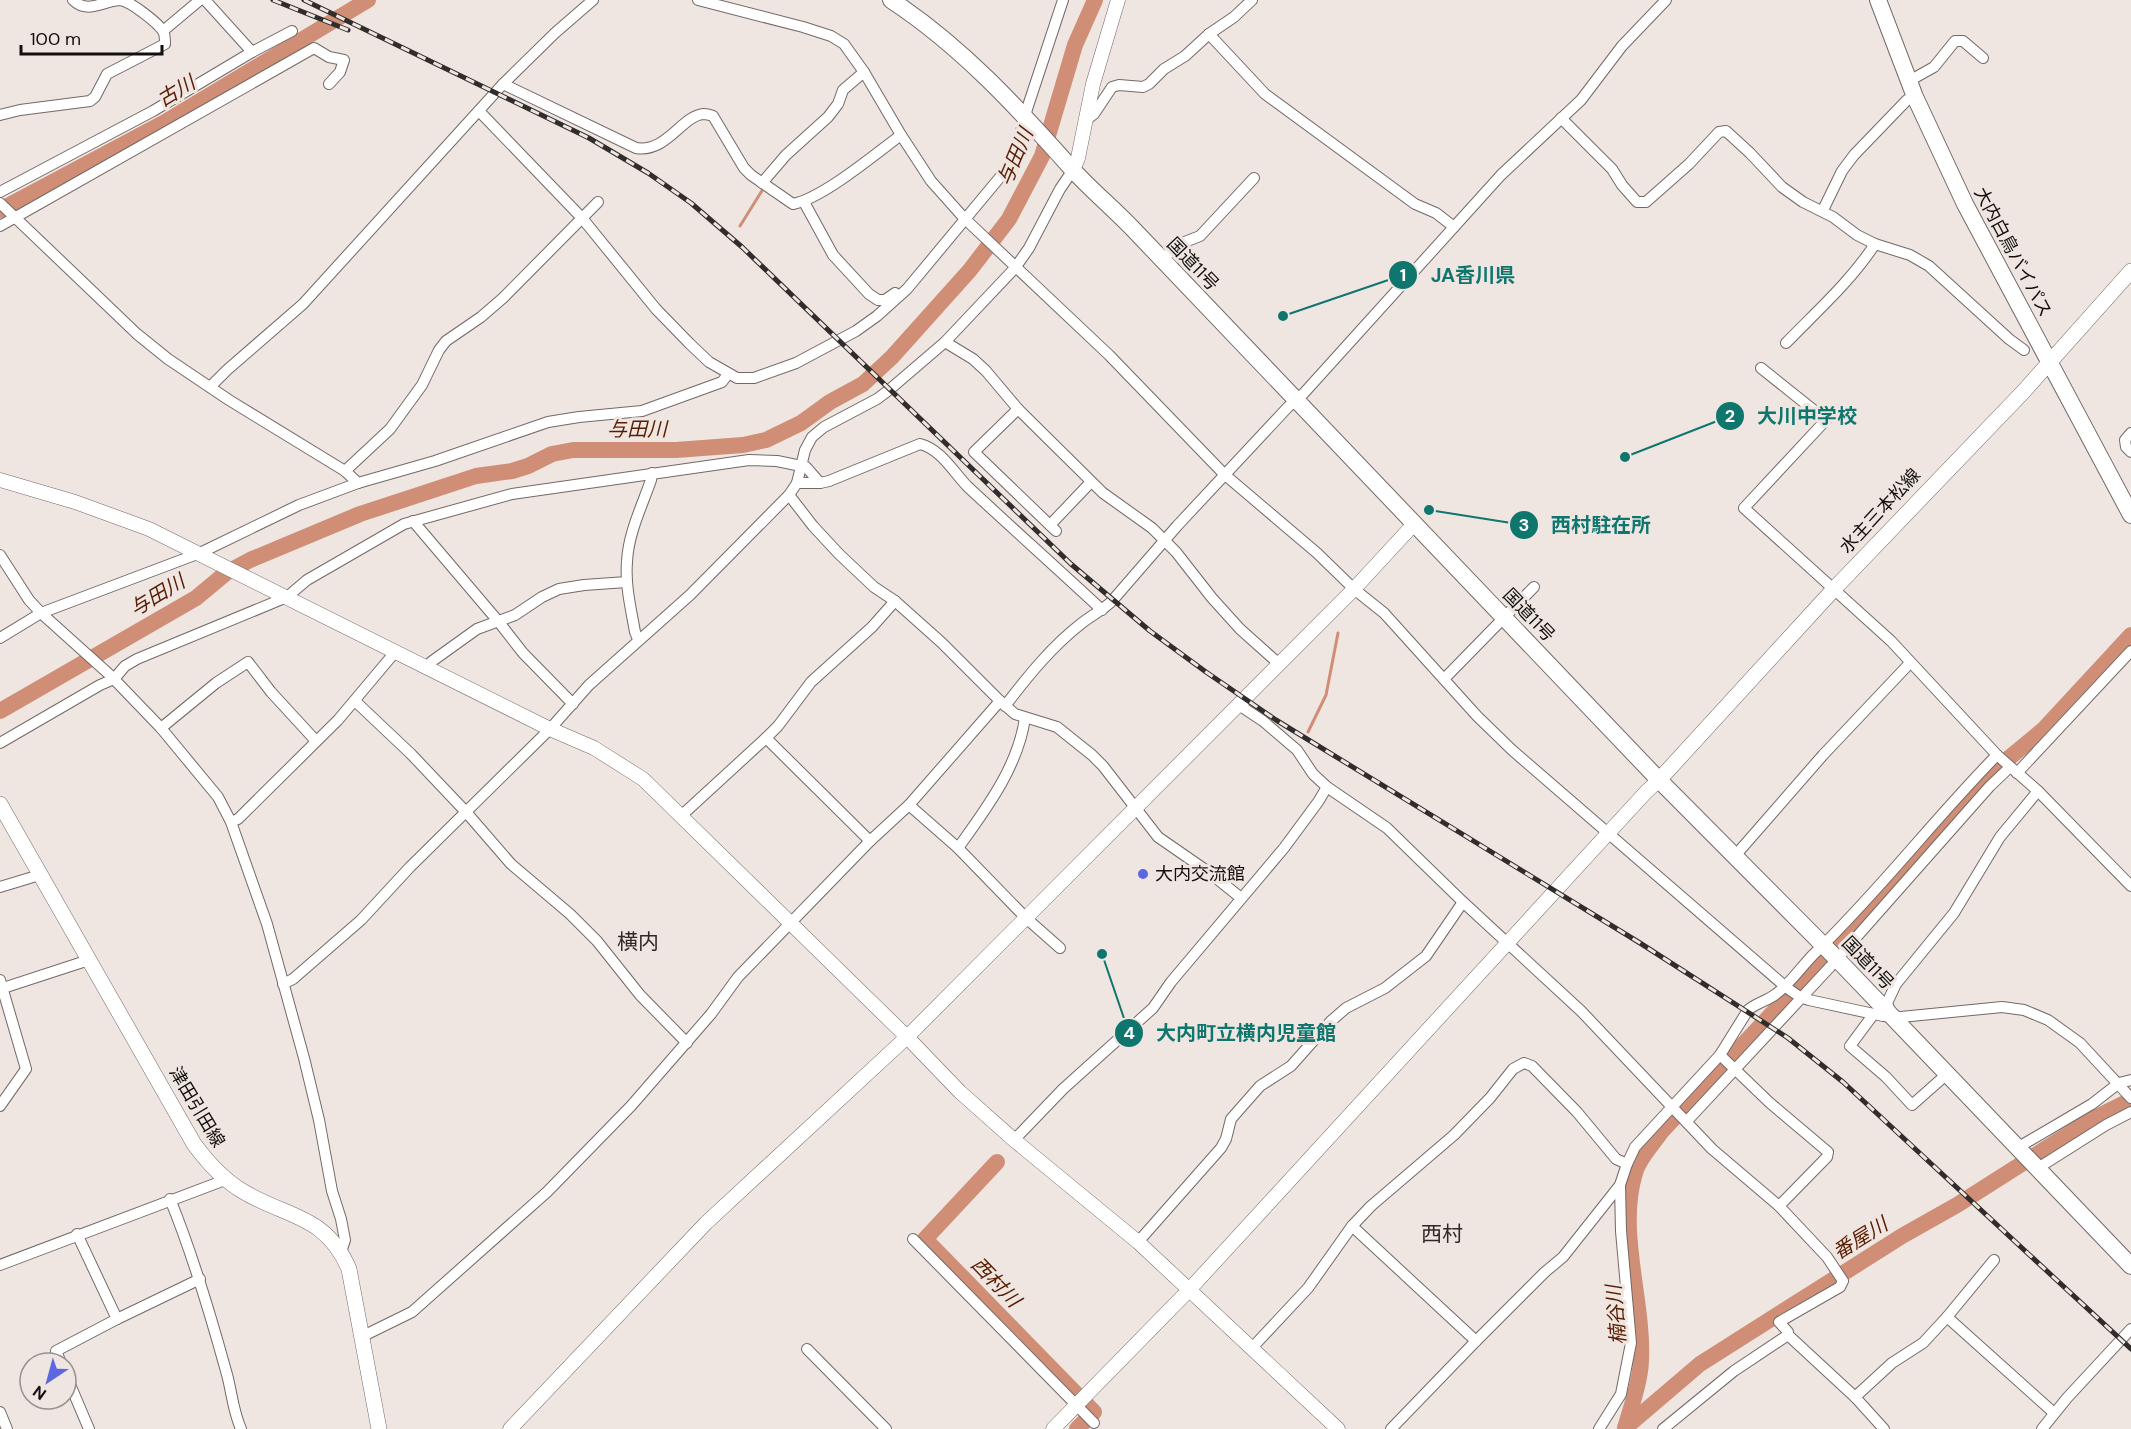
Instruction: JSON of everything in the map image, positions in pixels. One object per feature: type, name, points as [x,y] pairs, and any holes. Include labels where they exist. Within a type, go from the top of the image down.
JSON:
[{"type":"highway","name":"国道11号","points":[[891,0],[915,15],[999,89],[1068,164],[1120,214],[1659,780],[1830,952],[2131,1266]]},
{"type":"highway","name":"大内白鳥バイパス","points":[[1878,0],[1915,97],[1965,204],[2131,515]]},
{"type":"main road","name":"水主三本松線","points":[[1659,780],[1931,485],[1997,419],[2131,271]]},
{"type":"main road","name":"津田引田線","points":[[0,804],[194,1144],[207,1162],[225,1180],[245,1193],[309,1222],[325,1233],[341,1252],[349,1269],[379,1429]]},
{"type":"street","points":[[0,115],[20,110],[90,101],[95,98],[107,74],[165,44],[164,32],[146,14],[124,0],[91,7],[78,5],[72,0]]},
{"type":"street","points":[[164,32],[200,0]]},
{"type":"street","points":[[205,0],[252,52]]},
{"type":"street","points":[[210,387],[303,304],[503,84],[592,0]]},
{"type":"street","points":[[698,0],[831,36],[844,44],[864,72],[931,181],[966,220],[1109,355],[1224,474],[1391,620],[1477,716],[1512,750],[1800,997],[1873,1015],[1892,1016],[2002,1007],[2024,1010],[2048,1020],[2080,1043],[2124,1083],[2131,1098]]},
{"type":"street","points":[[479,111],[582,218],[656,309],[709,362],[728,375],[737,378],[754,378],[796,363],[856,331],[908,289],[966,220],[1012,161],[1027,121],[1063,0]]},
{"type":"street","points":[[283,984],[293,979],[361,920],[410,867],[550,729],[589,686],[638,639],[690,595],[789,495],[797,483],[812,437],[824,427],[877,399],[945,342],[1029,248],[1060,189],[1068,164],[1078,158],[1093,84],[1118,0]]},
{"type":"street","points":[[1086,120],[1094,114],[1112,87],[1119,85],[1143,87],[1149,84],[1164,69],[1185,56],[1209,34],[1234,18],[1252,0]]},
{"type":"street","points":[[362,1337],[412,1312],[548,1192],[631,1107],[687,1043],[738,977],[870,841],[909,805],[1048,654],[1082,623],[1102,610],[1224,474],[1296,400],[1501,175],[1591,89],[1622,46],[1666,0]]},
{"type":"street","points":[[0,192],[153,111],[252,52],[292,32]]},
{"type":"street","points":[[1209,34],[1274,101],[1415,204],[1436,213],[1454,227]]},
{"type":"street","points":[[1909,81],[1934,67],[1955,41],[1963,41],[1983,58]]},
{"type":"street","points":[[0,226],[13,216],[314,48],[329,57],[344,60],[340,72],[329,84]]},
{"type":"street","points":[[762,183],[786,155],[828,117],[838,104],[843,90],[864,72]]},
{"type":"street","points":[[503,84],[636,148],[644,149],[666,140],[694,117],[703,114],[713,116],[744,168],[793,204],[804,202],[901,135]]},
{"type":"street","points":[[1822,210],[1842,171],[1854,154],[1907,100],[1915,97]]},
{"type":"street","points":[[1560,118],[1612,169],[1637,202],[1646,202],[1689,164],[1719,132],[1726,131],[1782,187],[1803,202],[1822,210],[1857,235],[1875,244],[1911,255],[1929,266],[2024,350]]},
{"type":"street","points":[[1163,260],[1177,245],[1200,236],[1254,178]]},
{"type":"street","points":[[345,471],[390,429],[422,385],[439,350],[446,341],[481,317],[503,298],[598,202]]},
{"type":"street","points":[[804,202],[833,255],[869,294],[878,300],[885,300],[899,290],[908,289]]},
{"type":"street","points":[[0,203],[137,334],[168,359],[288,438],[345,471],[358,483]]},
{"type":"street","points":[[1786,343],[1848,279],[1875,244]]},
{"type":"street","points":[[945,342],[973,359],[986,371],[1018,409],[1091,482],[1118,505],[1152,528],[1240,629],[1278,663]]},
{"type":"street","points":[[1761,368],[1826,420],[1744,508],[1891,641],[1998,756],[2038,791],[2131,886]]},
{"type":"street","points":[[0,638],[44,616],[203,554],[299,505],[358,483],[435,461],[548,422],[642,411],[722,382],[728,375]]},
{"type":"street","points":[[1018,409],[974,452],[1053,528],[1091,482]]},
{"type":"street","points":[[2131,433],[2125,440],[2126,447],[2131,452]]},
{"type":"street","points":[[797,483],[830,482],[920,444],[928,446],[966,485],[1102,610]]},
{"type":"street","points":[[0,743],[100,685],[125,666],[286,597],[307,580],[413,521],[512,494],[749,460],[777,460],[801,466],[807,468],[820,483]]},
{"type":"street","points":[[638,639],[627,582],[627,560],[632,536],[652,473]]},
{"type":"street","points":[[0,480],[127,520],[203,554],[550,729],[594,748],[643,779],[907,1037],[960,1092],[1014,1140],[1138,1242],[1338,1429]]},
{"type":"street","points":[[789,495],[839,554],[874,587],[895,601],[942,643],[1003,704],[1015,714],[1057,727],[1092,755],[1158,837],[1241,898]]},
{"type":"street","points":[[413,521],[523,653],[573,704]]},
{"type":"street","points":[[510,1429],[706,1223],[907,1037],[1354,589],[1414,524]]},
{"type":"street","points":[[0,555],[28,600],[112,677],[160,728],[218,797],[231,822],[267,924],[319,1120],[332,1191],[345,1240],[341,1252]]},
{"type":"street","points":[[427,667],[477,629],[515,615],[559,589],[627,582]]},
{"type":"street","points":[[1443,679],[1506,618],[1534,587]]},
{"type":"street","points":[[681,816],[778,726],[812,682],[872,627],[895,601]]},
{"type":"street","points":[[231,822],[238,819],[355,701],[396,651]]},
{"type":"street","points":[[1599,1429],[1621,1394],[1631,1343],[1621,1231],[1620,1185],[1635,1148],[1720,1055],[1748,1011],[1776,994],[1830,952],[1990,786],[2012,768],[2131,651]]},
{"type":"street","points":[[160,728],[216,683],[248,662],[271,692],[316,741]]},
{"type":"street","points":[[1734,857],[1823,755],[1910,663]]},
{"type":"street","points":[[355,701],[411,754],[511,864],[570,914],[597,941],[639,995],[687,1043]]},
{"type":"street","points":[[1239,705],[1263,720],[1297,750],[1313,774],[1327,787],[1388,828],[1463,902],[1581,1011],[1712,1149],[1779,1206],[1831,1262],[1843,1281],[1840,1287],[1779,1322],[1788,1335],[1855,1397],[1884,1429]]},
{"type":"street","points":[[958,848],[996,795],[1023,733],[1025,718]]},
{"type":"street","points":[[766,738],[870,841]]},
{"type":"street","points":[[1687,1121],[1800,997],[1830,952],[1930,829],[1964,788],[1998,756]]},
{"type":"street","points":[[1053,1429],[1189,1290],[1659,780]]},
{"type":"street","points":[[1014,1140],[1098,1056],[1153,1008],[1284,848],[1327,787]]},
{"type":"street","points":[[1892,1016],[1887,1003],[1890,993],[1954,913],[2000,837],[2038,791]]},
{"type":"street","points":[[909,805],[958,848],[1026,918],[1060,948]]},
{"type":"street","points":[[0,887],[40,873]]},
{"type":"street","points":[[1138,1242],[1221,1148],[1231,1119],[1260,1086],[1291,1066],[1331,1021],[1346,1008],[1385,988],[1426,956],[1463,902]]},
{"type":"street","points":[[0,1106],[26,1069],[1,985],[89,960]]},
{"type":"street","points":[[1873,1015],[1851,1046],[1886,1077],[1912,1105],[1947,1074]]},
{"type":"street","points":[[1720,1055],[1770,1103],[1828,1152],[1827,1157],[1779,1206]]},
{"type":"street","points":[[1251,1349],[1308,1288],[1352,1226],[1371,1206],[1454,1135],[1490,1098],[1513,1069],[1524,1063],[1532,1066],[1569,1104],[1616,1159],[1627,1164]]},
{"type":"street","points":[[2027,1158],[2076,1113],[2124,1083]]},
{"type":"street","points":[[2027,1158],[2075,1143],[2131,1112]]},
{"type":"street","points":[[0,1265],[225,1180]]},
{"type":"street","points":[[1390,1429],[1545,1272],[1563,1257],[1620,1185]]},
{"type":"street","points":[[171,1199],[200,1279],[228,1376],[234,1412],[241,1429]]},
{"type":"street","points":[[1352,1226],[1476,1341]]},
{"type":"street","points":[[77,1234],[117,1319]]},
{"type":"street","points":[[913,1239],[1094,1423]]},
{"type":"street","points":[[1855,1397],[1892,1363],[1923,1343],[1994,1260]]},
{"type":"street","points":[[56,1351],[200,1279]]},
{"type":"street","points":[[1947,1317],[2054,1413]]},
{"type":"street","points":[[2042,1429],[2131,1329]]},
{"type":"street","points":[[1663,1429],[1734,1371],[1788,1335]]},
{"type":"street","points":[[807,1349],[886,1429]]},
{"type":"street","points":[[78,1403],[89,1429]]},
{"type":"street","points":[[0,1412],[7,1429]]},
{"type":"waterway","name":"古川","points":[[0,210],[165,122],[368,0]]},
{"type":"waterway","name":"与田川","points":[[0,711],[196,598],[226,573],[250,560],[360,514],[476,476],[512,471],[552,454],[573,450],[676,450],[743,445],[766,440],[801,423],[830,402],[863,384],[892,357],[970,270],[1009,219],[1042,156],[1075,45],[1095,0]]},
{"type":"waterway","points":[[740,226],[763,189]]},
{"type":"waterway","points":[[1308,732],[1326,695],[1338,633]]},
{"type":"waterway","name":"楠谷川","points":[[1625,1428],[1637,1386],[1641,1361],[1641,1338],[1629,1219],[1630,1196],[1635,1173],[1643,1157],[1662,1131],[1840,941],[1997,768],[2044,729],[2131,635]]},
{"type":"waterway","name":"番屋川","points":[[1625,1428],[1700,1364],[2089,1121],[2131,1100]]},
{"type":"waterway","name":"西村川","points":[[997,1162],[925,1239],[1094,1412],[1077,1429]]},
{"type":"railway","points":[[273,0],[348,30]]},
{"type":"railway","points":[[304,0],[589,138],[648,173],[691,203],[742,247],[1071,564],[1150,631],[1276,720],[1640,943],[1788,1038],[1843,1082],[2131,1349]]},
{"type":"place","name":"JA香川県","points":[[1283,316]]},
{"type":"place","name":"大川中学校","points":[[1625,457]]},
{"type":"place","name":"西村駐在所","points":[[1429,510]]},
{"type":"place","name":"大内交流館","points":[[1143,874]]},
{"type":"place","name":"大内町立横内児童館","points":[[1102,954]]},
{"type":"district","name":"横内","points":[[638,942]]},
{"type":"district","name":"西村","points":[[1442,1234]]}]
